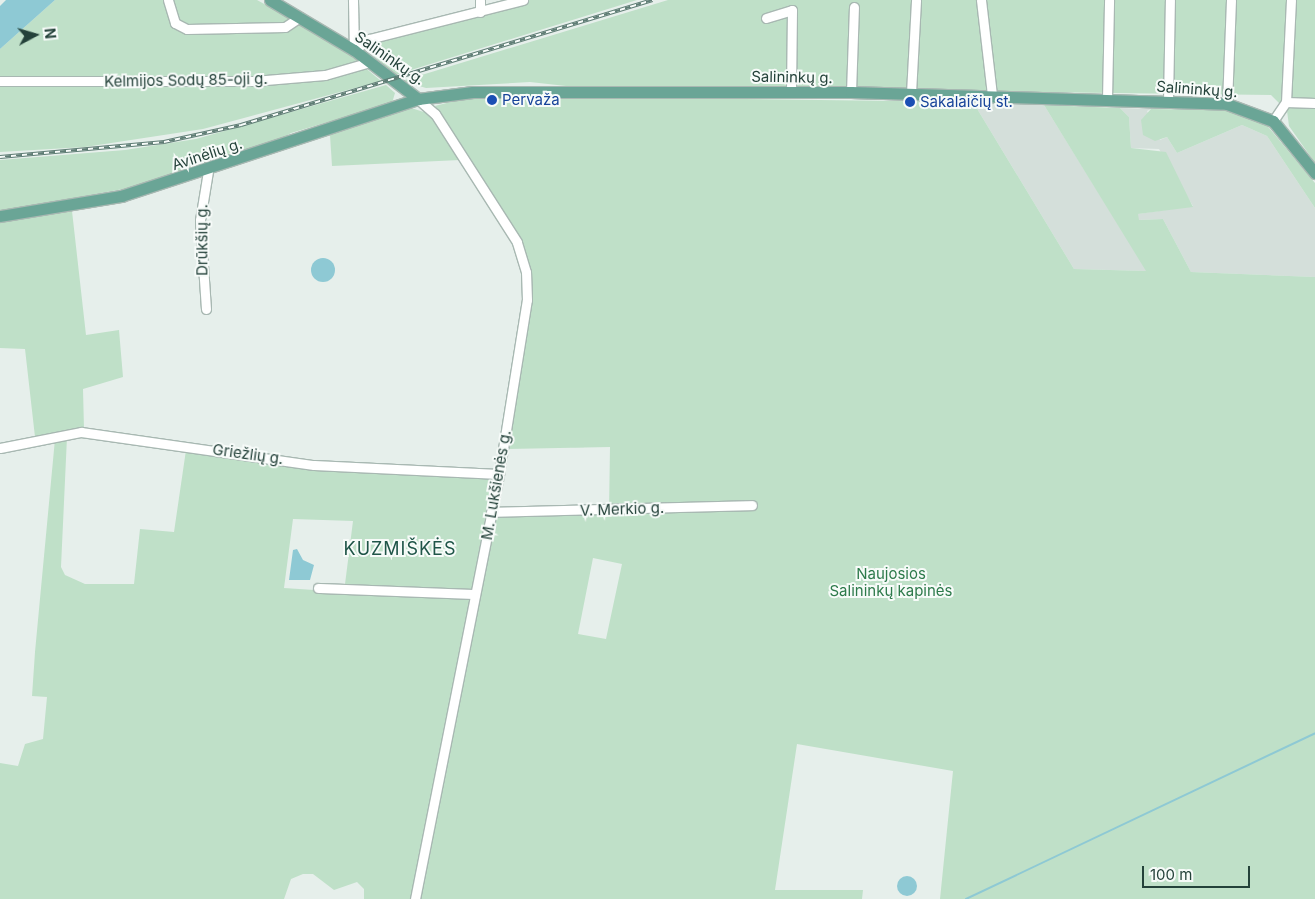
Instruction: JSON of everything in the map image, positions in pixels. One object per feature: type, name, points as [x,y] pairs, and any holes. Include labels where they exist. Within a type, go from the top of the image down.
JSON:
[{"type":"main road","name":"Salininkų g.","points":[[270,0],[354,50],[418,99],[473,92],[791,91],[992,95],[1227,104],[1251,109],[1273,121],[1315,173]]},
{"type":"main road","name":"Avinėlių g.","points":[[0,216],[104,200],[208,170],[418,99]]},
{"type":"street","points":[[168,0],[174,23],[187,30],[286,28],[300,17]]},
{"type":"street","points":[[353,0],[354,50]]},
{"type":"street","points":[[480,0],[480,12]]},
{"type":"street","points":[[354,50],[369,39],[523,0]]},
{"type":"street","points":[[911,93],[916,0]]},
{"type":"street","points":[[981,0],[992,95]]},
{"type":"street","points":[[1107,100],[1109,0]]},
{"type":"street","points":[[1168,101],[1170,0]]},
{"type":"street","points":[[1227,104],[1230,0]]},
{"type":"street","points":[[1273,121],[1286,102],[1291,0]]},
{"type":"street","points":[[851,92],[854,7]]},
{"type":"street","points":[[766,18],[792,10],[791,91]]},
{"type":"street","name":"Kelmijos Sodų 85-oji g.","points":[[0,81],[254,81],[325,75],[370,62]]},
{"type":"street","name":"M. Lukšienės g.","points":[[415,899],[499,474],[528,300],[523,258],[435,114],[418,99]]},
{"type":"street","points":[[1286,102],[1315,103]]},
{"type":"street","name":"Drūkšių g.","points":[[206,309],[200,229],[208,170]]},
{"type":"street","name":"Griežlių g.","points":[[0,448],[81,432],[314,465],[499,474]]},
{"type":"street","name":"V. Merkio g.","points":[[491,512],[752,505]]},
{"type":"street","points":[[318,588],[475,594]]},
{"type":"shaded area","points":[[973,102],[1044,105],[1147,271],[1074,269]]},
{"type":"shaded area","points":[[1120,108],[1151,109],[1147,111],[1160,140],[1167,137],[1177,153],[1242,125],[1267,136],[1315,208],[1315,277],[1191,272],[1163,219],[1138,220],[1138,214],[1193,206],[1159,149],[1131,148],[1129,117]]},
{"type":"green space","points":[[55,0],[257,0],[338,45],[381,81],[203,129],[85,147],[0,152],[0,49]]},
{"type":"green space","points":[[530,0],[637,0],[395,75],[367,50],[372,44]]},
{"type":"green space","points":[[668,0],[1315,0],[1315,163],[1289,126],[1287,111],[1271,95],[566,86],[530,82],[426,88],[402,81]]},
{"type":"green space","points":[[386,85],[395,93],[392,103],[291,133],[273,144],[129,188],[0,211],[0,160],[125,150],[196,139]]},
{"type":"green space","name":"Naujosios Salininkų kapinės","points":[[523,96],[973,102],[1074,269],[1146,271],[1044,105],[1120,108],[1129,117],[1131,148],[1166,152],[1193,207],[1138,214],[1139,220],[1163,219],[1191,272],[1315,277],[1315,899],[940,899],[953,771],[797,744],[775,890],[863,890],[862,899],[419,899],[494,517],[609,513],[610,447],[507,449],[530,314],[530,274],[523,245],[435,106],[466,98]],"holes":[[[593,558],[622,564],[606,639],[578,634]]]},
{"type":"green space","points":[[408,107],[430,114],[460,160],[332,166],[330,135]]},
{"type":"green space","points":[[1151,109],[1227,110],[1265,123],[1315,183],[1315,208],[1267,136],[1242,125],[1177,153],[1167,137],[1155,141],[1143,135],[1141,120]]},
{"type":"green space","points":[[72,211],[86,335],[119,330],[123,377],[83,389],[84,429],[35,437],[25,349],[0,348],[0,220]]},
{"type":"green space","points":[[67,437],[61,567],[65,575],[85,584],[134,584],[140,529],[174,532],[186,450],[493,478],[412,899],[364,899],[364,889],[357,882],[334,890],[313,874],[303,874],[291,879],[284,899],[0,899],[0,763],[18,766],[25,744],[43,739],[47,697],[32,696],[55,439]],"holes":[[[293,519],[353,521],[344,592],[284,588]]]},
{"type":"water","points":[[6,0],[55,0],[0,49],[0,6]]},
{"type":"water","points":[[323,258],[332,261],[335,270],[332,279],[323,282],[314,279],[311,270],[314,261]]},
{"type":"water","points":[[297,549],[303,560],[314,565],[310,580],[289,580],[293,550]]},
{"type":"water","points":[[903,876],[911,876],[917,882],[917,890],[911,896],[903,896],[897,890],[897,882]]},
{"type":"waterway","points":[[966,899],[1315,733]]},
{"type":"railway","points":[[0,157],[164,142],[241,125],[652,0]]},
{"type":"place","name":"Pervaža","points":[[492,100]]},
{"type":"place","name":"Sakalaičių st.","points":[[910,102]]},
{"type":"district","name":"KUZMIŠKĖS","points":[[400,549]]}]
